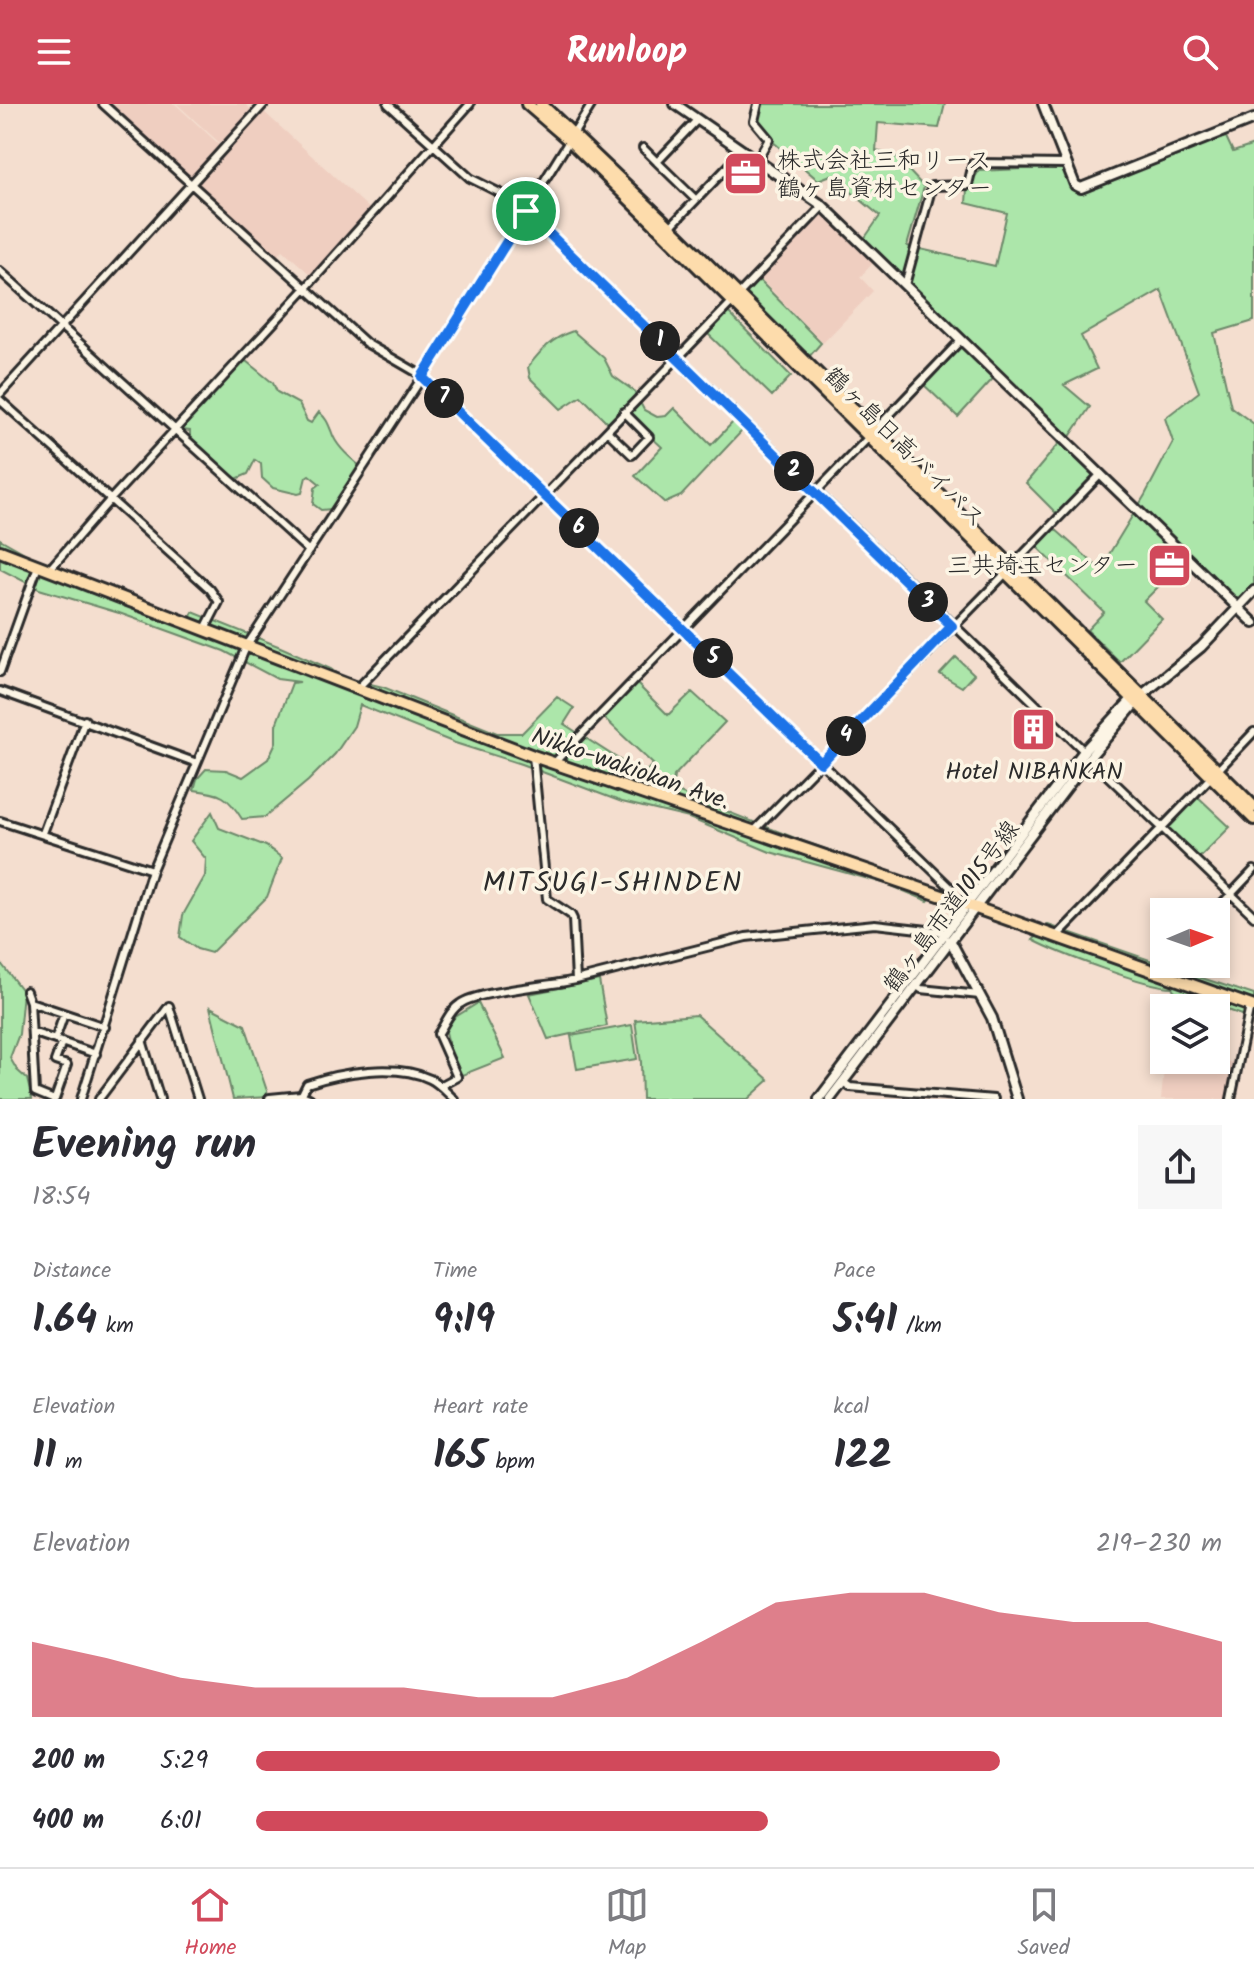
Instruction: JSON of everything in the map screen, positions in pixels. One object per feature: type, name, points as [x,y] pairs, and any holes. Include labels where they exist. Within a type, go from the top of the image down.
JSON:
[{"type":"highway","name":"鶴ヶ島日高バイパス","points":[[527,104],[572,137],[670,227],[735,299]]},
{"type":"highway","name":"鶴ヶ島日高バイパス","points":[[541,104],[1214,774],[1254,819]]},
{"type":"highway","name":"Nikko-wakiokan Ave.","points":[[0,551],[533,756],[1150,971]]},
{"type":"highway","name":"鶴ヶ島日高バイパス","points":[[1214,774],[1254,807]]},
{"type":"highway","name":"Nikko-wakiokan Ave.","points":[[1170,978],[1252,1007]]},
{"type":"street","points":[[103,104],[366,343],[423,376],[951,888]]},
{"type":"street","points":[[204,631],[219,602],[217,596],[0,397],[264,104]]},
{"type":"street","points":[[388,104],[470,178],[527,209],[676,358],[1254,916]]},
{"type":"street","points":[[49,571],[470,104]]},
{"type":"street","points":[[81,1099],[152,870],[246,647],[423,376],[592,104]]},
{"type":"street","points":[[675,104],[823,206],[1254,623]]},
{"type":"street","points":[[757,160],[769,139],[754,121],[758,104]]},
{"type":"street","points":[[1043,104],[1075,185],[1081,188],[1254,119]]},
{"type":"street","points":[[657,162],[697,120]]},
{"type":"street","points":[[643,148],[695,199]]},
{"type":"street","points":[[670,227],[743,151]]},
{"type":"street","points":[[905,285],[932,186],[968,185],[973,163],[1067,164]]},
{"type":"street","points":[[357,689],[823,206]]},
{"type":"street","points":[[0,271],[309,551]]},
{"type":"street","points":[[554,763],[961,340]]},
{"type":"street","points":[[607,431],[632,455],[649,437],[624,412]]},
{"type":"street","points":[[754,831],[1101,474]]},
{"type":"street","points":[[0,672],[38,566]]},
{"type":"street","name":"鶴ヶ島市道1015号線","points":[[819,1099],[1086,754],[1137,699],[1201,647],[1254,591]]},
{"type":"street","points":[[0,691],[197,763]]},
{"type":"street","points":[[43,833],[85,720]]},
{"type":"street","points":[[1057,936],[1254,732]]},
{"type":"street","points":[[533,756],[547,899],[573,919],[576,980]]},
{"type":"street","points":[[0,821],[152,870]]},
{"type":"street","points":[[1227,898],[1254,870]]},
{"type":"street","points":[[440,1086],[457,1077],[438,1034],[453,1009],[477,996],[576,980],[746,937],[857,925],[914,928],[948,936],[992,1018],[1017,1099]]},
{"type":"street","name":"鶴ヶ島市道1015号線","points":[[830,1099],[916,985],[948,936]]},
{"type":"street","points":[[916,985],[921,989],[980,995]]},
{"type":"street","points":[[26,991],[30,1002],[35,1092],[53,1099],[67,1065],[55,1061],[64,1014]]},
{"type":"street","points":[[30,1002],[105,1027]]},
{"type":"street","points":[[99,1099],[169,1006],[198,1099]]},
{"type":"street","points":[[1231,1099],[1252,1007]]},
{"type":"street","points":[[32,1032],[96,1054]]},
{"type":"street","points":[[142,1040],[160,1099]]},
{"type":"street","points":[[270,1099],[305,1098],[307,1084],[352,1072],[387,1069],[430,1079],[454,1099]]},
{"type":"street","points":[[843,1082],[850,1087],[994,1099]]},
{"type":"shaded area","points":[[110,104],[175,104],[222,147],[195,177],[185,173]]},
{"type":"shaded area","points":[[177,104],[245,104],[254,112],[223,146]]},
{"type":"shaded area","points":[[262,110],[372,211],[313,277],[283,250],[275,258],[195,185]]},
{"type":"shaded area","points":[[822,210],[875,261],[860,277],[873,291],[823,343],[759,278]]},
{"type":"shaded area","points":[[1230,1062],[1235,1062],[1228,1099],[1161,1099],[1164,1074],[1230,1074]]},
{"type":"green space","points":[[763,104],[945,104],[939,128],[878,123],[876,151],[895,156],[924,187],[907,246],[995,266],[1007,213],[966,203],[967,189],[979,171],[1065,167],[1077,191],[1188,148],[1226,137],[1233,152],[1254,145],[1254,321],[1214,333],[1231,407],[1254,424],[1254,597],[1249,592],[1237,601],[1173,541],[1154,560],[1169,576],[1144,601],[1162,619],[1120,662],[1087,630],[1104,612],[1036,546],[1054,528],[1100,569],[1173,442],[1165,418],[1199,392],[1161,290],[1081,336],[1097,369],[1064,385],[1090,407],[1065,444],[1096,475],[1057,514],[1026,483],[1066,435],[1000,371],[958,417],[923,384],[967,338],[864,239],[880,216],[831,175],[818,180],[772,141],[758,119]]},
{"type":"green space","points":[[758,279],[821,343],[808,358],[745,293]]},
{"type":"green space","points":[[728,312],[791,376],[772,396],[707,333]]},
{"type":"green space","points":[[573,331],[604,358],[613,376],[634,391],[644,410],[657,417],[666,416],[674,408],[711,445],[737,418],[744,425],[741,432],[681,496],[665,503],[635,476],[662,447],[622,410],[608,423],[581,396],[561,409],[530,378],[528,367],[538,355],[553,341]]},
{"type":"green space","points":[[246,361],[273,383],[277,392],[299,404],[307,421],[311,423],[319,412],[340,447],[360,466],[332,509],[321,510],[313,504],[315,488],[320,484],[309,475],[302,493],[298,494],[273,488],[262,478],[261,464],[255,460],[248,474],[236,479],[194,445],[190,431],[181,430],[211,393]]},
{"type":"green space","points":[[0,539],[55,570],[188,622],[193,612],[331,669],[341,677],[383,687],[497,733],[522,733],[557,697],[574,708],[564,724],[643,775],[653,764],[602,716],[635,682],[668,715],[692,692],[725,722],[674,776],[672,790],[939,889],[928,901],[887,884],[770,852],[689,818],[622,802],[455,743],[360,705],[354,726],[335,754],[308,781],[265,817],[242,819],[223,797],[194,790],[197,779],[206,769],[226,770],[243,777],[268,759],[276,742],[276,725],[292,683],[300,682],[277,679],[224,651],[119,613],[39,589],[0,569]]},
{"type":"green space","points":[[956,657],[974,674],[962,687],[940,674]]},
{"type":"green space","points":[[1196,795],[1230,827],[1198,859],[1165,827]]},
{"type":"green space","points":[[212,812],[219,828],[266,846],[282,858],[267,897],[211,953],[197,949],[180,937],[183,915],[205,876],[206,859],[191,841]]},
{"type":"green space","points":[[1048,925],[1150,960],[1150,978],[1202,978],[1254,995],[1254,1019],[1230,1011],[1230,994],[1181,994],[1172,987],[1102,968],[1033,940]]},
{"type":"green space","points":[[0,962],[23,992],[19,1034],[10,1058],[27,1079],[32,1099],[0,1099]]},
{"type":"green space","points":[[599,980],[607,1026],[548,1039],[529,994]]},
{"type":"green space","points":[[478,1003],[505,1058],[457,1077],[444,1024]]},
{"type":"green space","points":[[210,1007],[245,1025],[269,1097],[233,1099]]},
{"type":"green space","points":[[696,1015],[769,1080],[748,1099],[642,1099],[635,1020]]},
{"type":"green space","points":[[632,1025],[637,1059],[577,1069],[571,1036]]},
{"type":"place","name":"株式会社三和リース 鶴ヶ島資材センター","points":[[746,174]]},
{"type":"place","name":"三共埼玉センター","points":[[1169,565]]},
{"type":"place","name":"Hotel NIBANKAN","points":[[1034,729]]},
{"type":"district","name":"MITSUGI-SHINDEN","points":[[613,881]]},
{"type":"route","points":[[526,211],[952,626],[821,763],[422,377],[526,211]]}]
